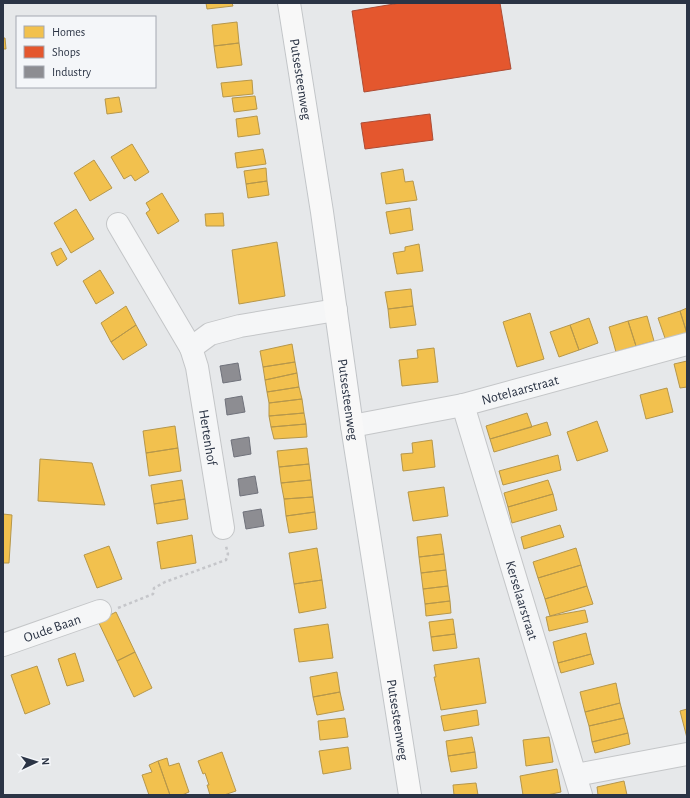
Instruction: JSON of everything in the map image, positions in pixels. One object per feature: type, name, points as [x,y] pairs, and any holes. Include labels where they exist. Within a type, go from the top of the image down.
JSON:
[{"type":"main road","name":"Putsesteenweg","points":[[289,3],[322,212],[352,426],[410,795]]},
{"type":"street","name":"Hertenhof","points":[[118,224],[191,348],[197,367],[223,528]]},
{"type":"street","points":[[191,348],[210,334],[240,326],[336,310]]},
{"type":"street","name":"Notelaarstraat","points":[[352,426],[463,405],[687,344]]},
{"type":"street","name":"Kerselaarstraat","points":[[463,405],[578,785]]},
{"type":"street","name":"Oude Baan","points":[[3,645],[100,610]]},
{"type":"street","points":[[578,785],[687,754]]},
{"type":"path","points":[[100,610],[109,612],[153,594],[154,588],[165,582],[226,560],[228,554],[223,528]]},
{"type":"building: Homes","points":[[206,3],[232,3],[233,6],[207,9]]},
{"type":"building: Homes","points":[[237,22],[239,43],[214,46],[212,25]]},
{"type":"building: Homes","points":[[3,38],[5,38],[6,49],[3,49]]},
{"type":"building: Homes","points":[[239,43],[242,65],[217,68],[214,46]]},
{"type":"building: Homes","points":[[252,80],[253,94],[223,97],[221,83]]},
{"type":"building: Homes","points":[[255,96],[257,109],[234,112],[232,98]]},
{"type":"building: Homes","points":[[119,97],[122,112],[107,114],[105,99]]},
{"type":"building: Homes","points":[[257,116],[260,134],[238,137],[236,119]]},
{"type":"building: Homes","points":[[132,144],[149,172],[135,181],[131,175],[124,179],[111,157]]},
{"type":"building: Homes","points":[[263,149],[266,164],[237,168],[235,153]]},
{"type":"building: Homes","points":[[94,160],[112,188],[90,201],[74,173]]},
{"type":"building: Homes","points":[[266,168],[267,181],[246,184],[244,171]]},
{"type":"building: Homes","points":[[403,169],[405,182],[413,181],[417,200],[386,204],[381,173]]},
{"type":"building: Homes","points":[[267,181],[269,195],[248,198],[246,184]]},
{"type":"building: Homes","points":[[162,193],[179,221],[158,234],[146,213],[150,210],[146,203]]},
{"type":"building: Homes","points":[[410,208],[413,230],[390,234],[386,212]]},
{"type":"building: Homes","points":[[76,209],[94,239],[71,253],[54,223]]},
{"type":"building: Homes","points":[[223,213],[224,226],[206,226],[205,214]]},
{"type":"building: Homes","points":[[277,242],[285,296],[239,304],[232,250]]},
{"type":"building: Homes","points":[[419,244],[423,271],[397,274],[393,253],[405,251],[405,247]]},
{"type":"building: Homes","points":[[61,248],[67,259],[57,266],[51,253]]},
{"type":"building: Homes","points":[[100,270],[114,293],[96,304],[83,281]]},
{"type":"building: Homes","points":[[411,289],[413,306],[388,309],[385,292]]},
{"type":"building: Homes","points":[[126,306],[136,325],[111,342],[101,323]]},
{"type":"building: Homes","points":[[413,306],[416,325],[390,328],[388,309]]},
{"type":"building: Homes","points":[[687,308],[687,333],[680,311]]},
{"type":"building: Homes","points":[[680,311],[687,334],[666,341],[658,318]]},
{"type":"building: Homes","points":[[530,313],[544,359],[517,367],[503,322]]},
{"type":"building: Homes","points":[[647,316],[654,341],[636,346],[628,321]]},
{"type":"building: Homes","points":[[589,318],[598,343],[579,350],[570,325]]},
{"type":"building: Homes","points":[[628,321],[636,346],[616,352],[609,327]]},
{"type":"building: Homes","points":[[136,325],[147,345],[123,360],[111,342]]},
{"type":"building: Homes","points":[[570,325],[579,350],[559,357],[550,332]]},
{"type":"building: Homes","points":[[292,344],[295,362],[263,367],[260,351]]},
{"type":"building: Homes","points":[[434,348],[438,382],[402,386],[399,360],[418,358],[417,350]]},
{"type":"building: Homes","points":[[687,361],[687,387],[680,388],[674,364]]},
{"type":"building: Homes","points":[[295,362],[297,373],[265,380],[263,367]]},
{"type":"building: Homes","points":[[297,373],[299,387],[267,392],[265,380]]},
{"type":"building: Homes","points":[[299,387],[302,399],[269,403],[267,392]]},
{"type":"building: Homes","points":[[667,388],[673,412],[646,419],[640,395]]},
{"type":"building: Homes","points":[[302,399],[304,413],[269,416],[269,403]]},
{"type":"building: Homes","points":[[304,413],[306,424],[271,427],[269,416]]},
{"type":"building: Homes","points":[[527,413],[532,427],[490,439],[486,426]]},
{"type":"building: Homes","points":[[597,421],[608,451],[577,461],[567,432]]},
{"type":"building: Homes","points":[[547,422],[551,435],[494,452],[490,439]]},
{"type":"building: Homes","points":[[306,424],[307,437],[274,439],[271,427]]},
{"type":"building: Homes","points":[[175,426],[178,448],[146,453],[143,431]]},
{"type":"building: Homes","points":[[432,440],[435,467],[403,471],[401,454],[413,453],[412,443]]},
{"type":"building: Homes","points":[[178,448],[181,471],[149,476],[146,453]]},
{"type":"building: Homes","points":[[307,448],[309,464],[279,467],[277,451]]},
{"type":"building: Homes","points":[[558,455],[561,470],[503,485],[499,471]]},
{"type":"building: Homes","points":[[40,459],[92,463],[105,505],[38,501]]},
{"type":"building: Homes","points":[[309,464],[311,480],[281,483],[279,467]]},
{"type":"building: Homes","points":[[182,480],[185,499],[154,504],[151,485]]},
{"type":"building: Homes","points":[[311,480],[313,497],[284,499],[281,483]]},
{"type":"building: Homes","points":[[548,480],[553,494],[508,507],[504,493]]},
{"type":"building: Homes","points":[[444,487],[448,516],[413,521],[408,492]]},
{"type":"building: Homes","points":[[553,494],[557,510],[512,523],[508,507]]},
{"type":"building: Homes","points":[[313,497],[315,512],[286,516],[284,499]]},
{"type":"building: Homes","points":[[185,499],[188,519],[157,524],[154,504]]},
{"type":"building: Homes","points":[[315,512],[317,529],[289,533],[286,516]]},
{"type":"building: Homes","points":[[3,514],[12,515],[9,563],[3,563]]},
{"type":"building: Homes","points":[[560,525],[564,537],[524,549],[521,537]]},
{"type":"building: Homes","points":[[441,534],[444,554],[419,557],[417,537]]},
{"type":"building: Homes","points":[[192,535],[196,563],[161,569],[157,542]]},
{"type":"building: Homes","points":[[109,546],[122,579],[97,588],[84,555]]},
{"type":"building: Homes","points":[[317,548],[322,580],[294,584],[289,553]]},
{"type":"building: Homes","points":[[576,548],[581,565],[538,578],[533,562]]},
{"type":"building: Homes","points":[[444,554],[446,570],[421,573],[419,557]]},
{"type":"building: Homes","points":[[581,565],[587,586],[545,599],[538,578]]},
{"type":"building: Homes","points":[[446,570],[448,586],[423,589],[421,573]]},
{"type":"building: Homes","points":[[322,580],[326,608],[299,613],[294,584]]},
{"type":"building: Homes","points":[[448,586],[450,601],[425,604],[423,589]]},
{"type":"building: Homes","points":[[587,586],[593,604],[550,616],[545,599]]},
{"type":"building: Homes","points":[[450,601],[451,613],[426,616],[425,604]]},
{"type":"building: Homes","points":[[585,610],[588,622],[549,631],[546,617]]},
{"type":"building: Homes","points":[[116,612],[135,652],[117,661],[98,621]]},
{"type":"building: Homes","points":[[453,619],[455,634],[431,637],[429,622]]},
{"type":"building: Homes","points":[[328,624],[333,658],[299,662],[294,629]]},
{"type":"building: Homes","points":[[586,633],[591,654],[558,663],[553,642]]},
{"type":"building: Homes","points":[[455,634],[457,648],[433,651],[431,637]]},
{"type":"building: Homes","points":[[135,652],[152,688],[134,697],[117,661]]},
{"type":"building: Homes","points":[[75,653],[84,681],[67,686],[58,659]]},
{"type":"building: Homes","points":[[591,654],[594,664],[561,673],[558,663]]},
{"type":"building: Homes","points":[[479,658],[486,703],[441,710],[434,677],[436,677],[434,665]]},
{"type":"building: Homes","points":[[37,666],[50,704],[25,714],[11,675]]},
{"type":"building: Homes","points":[[337,672],[340,692],[313,697],[310,677]]},
{"type":"building: Homes","points":[[616,683],[620,703],[585,712],[580,692]]},
{"type":"building: Homes","points":[[340,692],[344,710],[317,715],[313,697]]},
{"type":"building: Homes","points":[[620,703],[624,718],[589,726],[585,712]]},
{"type":"building: Homes","points":[[687,709],[687,738],[680,711]]},
{"type":"building: Homes","points":[[477,710],[479,725],[444,731],[441,716]]},
{"type":"building: Homes","points":[[345,718],[348,737],[320,740],[318,721]]},
{"type":"building: Homes","points":[[624,718],[628,733],[592,742],[589,726]]},
{"type":"building: Homes","points":[[628,733],[630,744],[595,753],[592,742]]},
{"type":"building: Homes","points":[[472,737],[475,752],[448,756],[446,741]]},
{"type":"building: Homes","points":[[549,737],[553,762],[526,766],[523,740]]},
{"type":"building: Homes","points":[[348,747],[351,769],[323,774],[319,751]]},
{"type":"building: Homes","points":[[222,752],[236,791],[224,795],[210,795],[207,785],[209,785],[205,773],[203,774],[198,761]]},
{"type":"building: Homes","points":[[475,752],[477,768],[451,772],[448,756]]},
{"type":"building: Homes","points":[[167,758],[169,766],[179,763],[189,792],[182,795],[170,795],[158,761]]},
{"type":"building: Homes","points":[[158,761],[170,795],[149,795],[142,775],[152,772],[149,765]]},
{"type":"building: Homes","points":[[557,769],[561,792],[547,795],[523,795],[520,776]]},
{"type":"building: Homes","points":[[624,781],[627,795],[598,795],[597,787]]},
{"type":"building: Homes","points":[[476,783],[478,795],[454,795],[453,785]]},
{"type":"building: Shops","points":[[400,3],[500,3],[511,69],[364,92],[352,11]]},
{"type":"building: Shops","points":[[430,114],[433,140],[365,149],[361,123]]},
{"type":"building: Industry","points":[[238,363],[241,380],[223,383],[220,366]]},
{"type":"building: Industry","points":[[242,396],[245,412],[227,415],[225,399]]},
{"type":"building: Industry","points":[[249,437],[251,454],[234,457],[231,440]]},
{"type":"building: Industry","points":[[255,476],[258,493],[240,496],[238,479]]},
{"type":"building: Industry","points":[[261,509],[264,526],[246,529],[243,512]]}]
